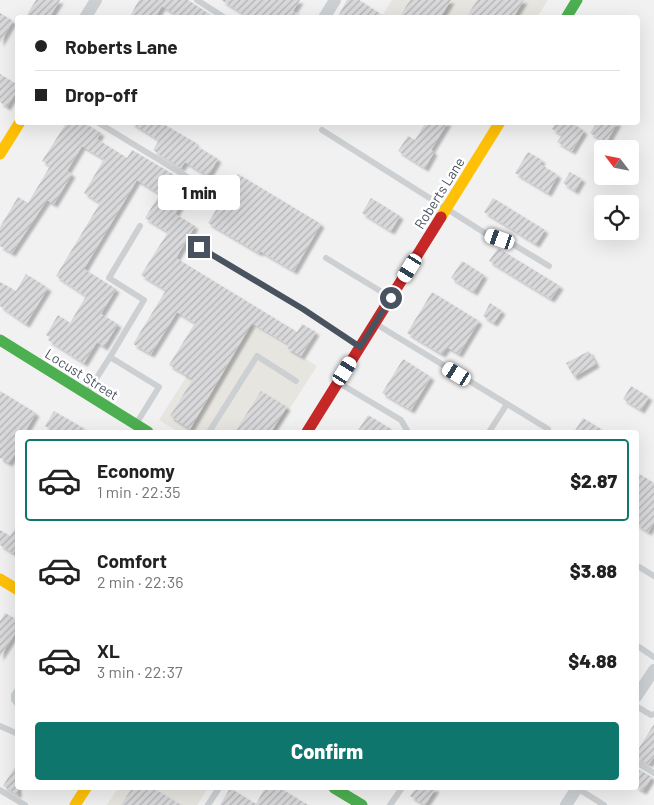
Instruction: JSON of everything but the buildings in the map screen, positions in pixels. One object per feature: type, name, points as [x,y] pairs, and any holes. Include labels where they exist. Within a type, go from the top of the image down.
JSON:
[{"type":"main road","points":[[568,15],[577,0]]},
{"type":"main road","points":[[0,154],[18,125]]},
{"type":"main road","name":"Roberts Lane","points":[[308,430],[498,125]]},
{"type":"main road","name":"Locust Street","points":[[0,340],[144,430]]},
{"type":"main road","points":[[0,579],[15,588]]},
{"type":"main road","points":[[75,805],[85,790]]},
{"type":"main road","points":[[338,790],[362,805]]},
{"type":"street","points":[[87,15],[96,0]]},
{"type":"street","points":[[326,15],[335,0]]},
{"type":"street","points":[[639,692],[654,670]]},
{"type":"street","points":[[566,805],[576,790]]},
{"type":"lane","points":[[197,0],[220,15]]},
{"type":"lane","points":[[102,125],[207,189]]},
{"type":"lane","points":[[322,130],[488,235],[511,243],[549,266]]},
{"type":"lane","points":[[87,394],[144,300],[109,278],[140,226]]},
{"type":"lane","points":[[199,247],[303,309],[360,347]]},
{"type":"lane","points":[[326,258],[391,298]]},
{"type":"lane","points":[[375,324],[548,429]]},
{"type":"lane","points":[[210,430],[257,356],[296,381]]},
{"type":"lane","points":[[110,357],[159,387],[135,425]]},
{"type":"lane","points":[[338,383],[401,420],[407,430]]},
{"type":"lane","points":[[490,430],[506,404]]},
{"type":"lane","points":[[639,567],[654,576]]},
{"type":"lane","points":[[639,647],[654,657]]},
{"type":"lane","points":[[639,708],[651,715],[654,714]]},
{"type":"lane","points":[[0,726],[15,733]]},
{"type":"lane","points":[[639,764],[654,773]]},
{"type":"lane","points":[[0,790],[24,805]]},
{"type":"lane","points":[[208,805],[218,790]]},
{"type":"lane","points":[[390,805],[401,790]]},
{"type":"lane","points":[[580,790],[604,805]]},
{"type":"shaded area","points":[[392,0],[548,0],[538,15],[383,15]]},
{"type":"shaded area","points":[[228,311],[317,366],[276,430],[176,430],[159,420]]},
{"type":"shaded area","points":[[117,790],[207,790],[197,805],[107,805]]},
{"type":"traffic: fast","points":[[568,15],[577,0]]},
{"type":"traffic: fast","points":[[0,340],[145,430]]},
{"type":"traffic: fast","points":[[337,790],[362,805]]},
{"type":"traffic: slow","points":[[0,154],[18,125]]},
{"type":"traffic: slow","points":[[441,217],[498,125]]},
{"type":"traffic: slow","points":[[0,579],[15,588]]},
{"type":"traffic: slow","points":[[75,805],[85,790]]},
{"type":"traffic: jam","points":[[308,430],[441,217]]},
{"type":"route","points":[[199,247],[303,309],[360,347],[391,298]]}]
